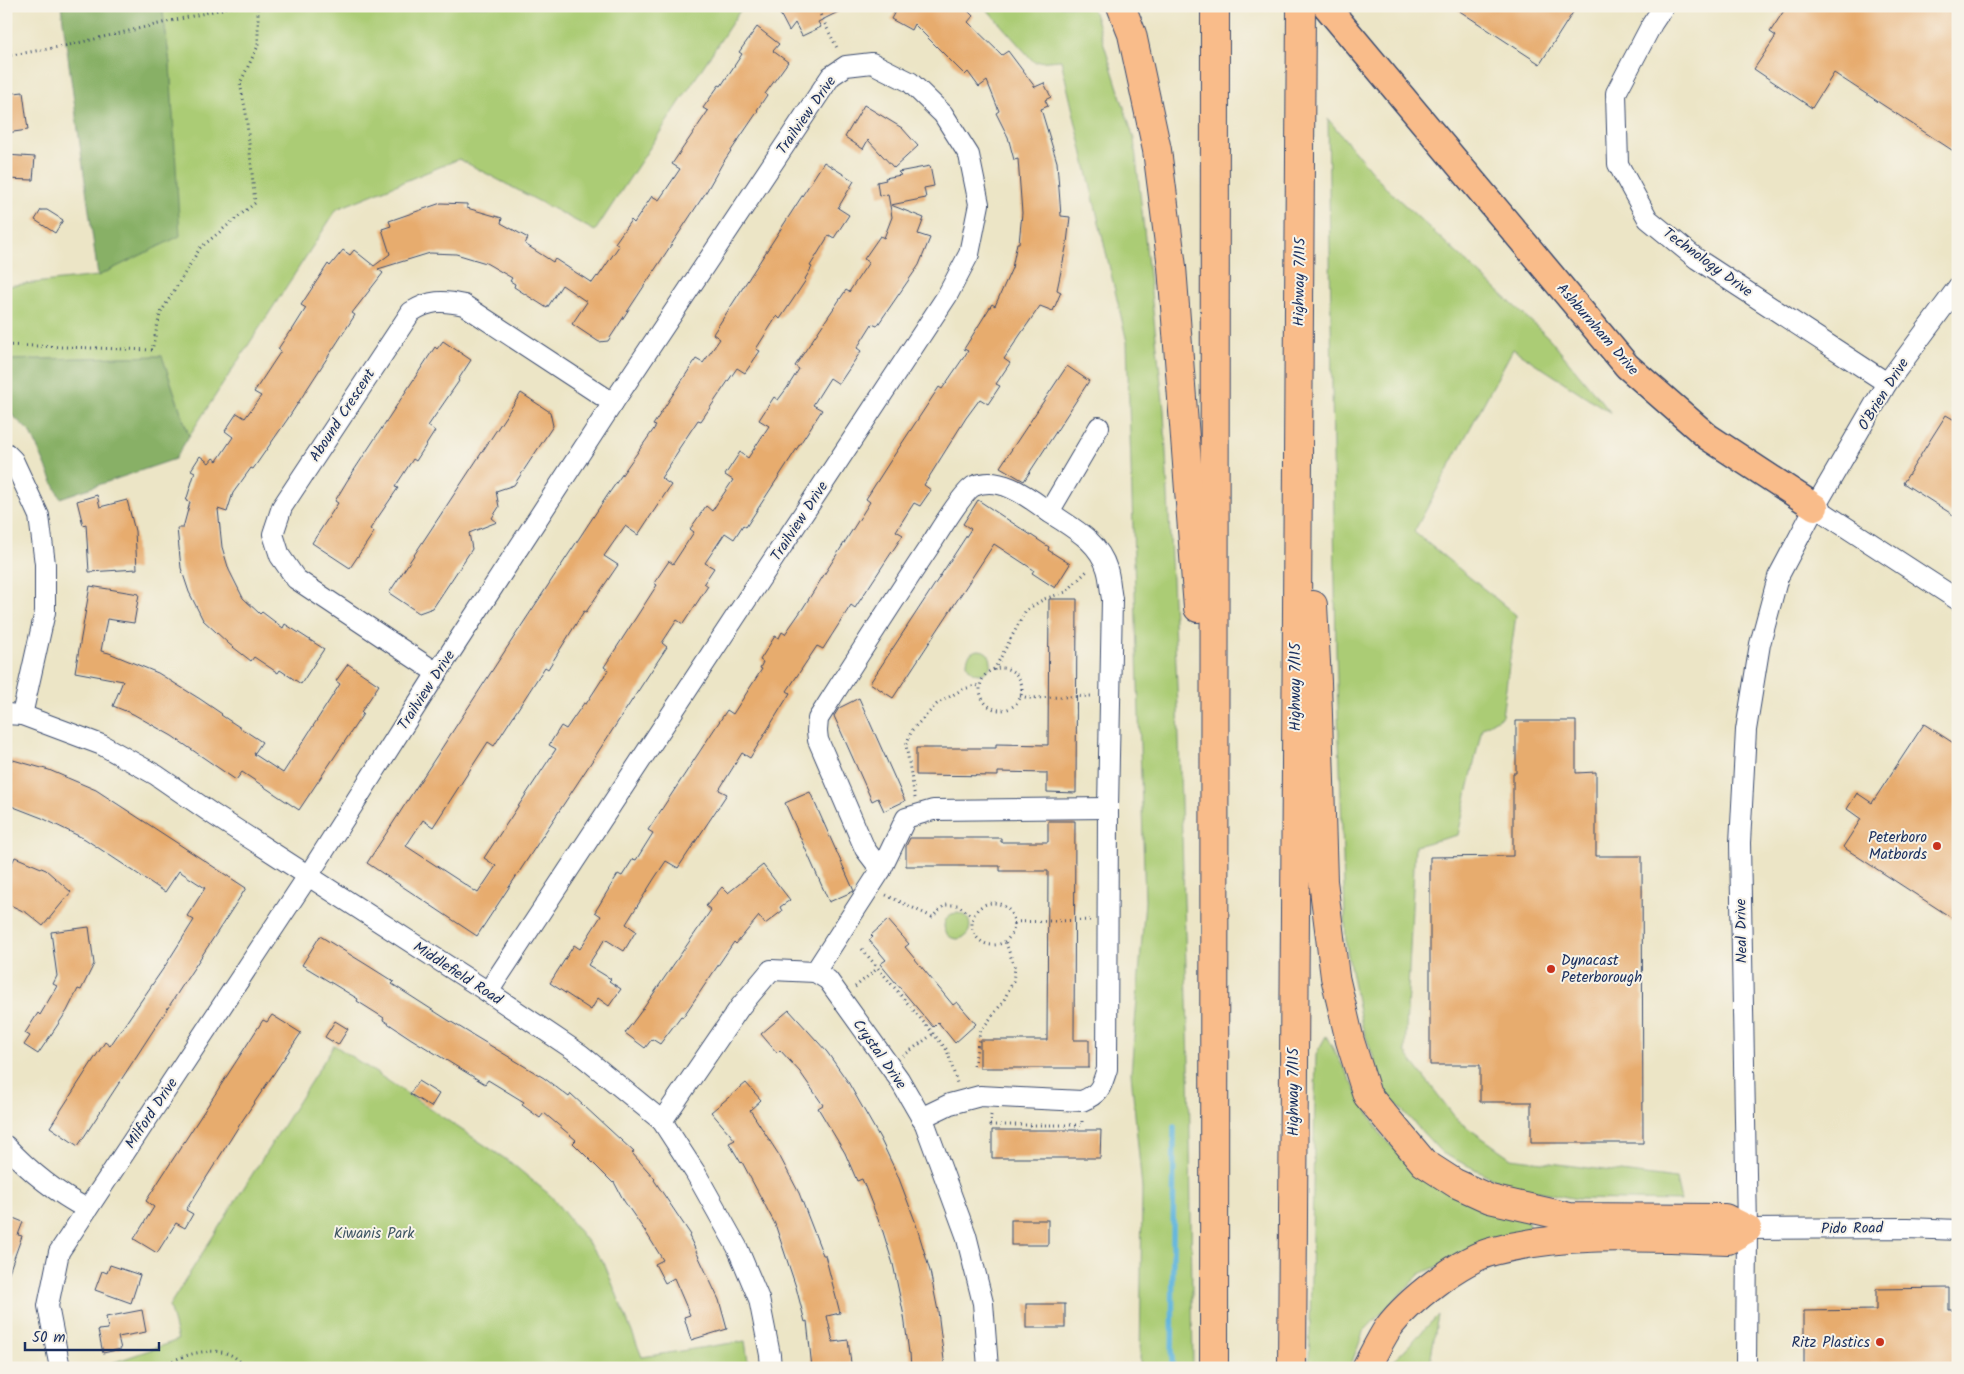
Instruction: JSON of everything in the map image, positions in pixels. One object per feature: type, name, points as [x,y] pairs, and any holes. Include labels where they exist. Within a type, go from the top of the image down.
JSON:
[{"type":"highway","points":[[1120,6],[1132,34],[1157,150],[1172,267],[1199,623],[1200,808],[1215,908]]},
{"type":"highway","points":[[1214,1368],[1215,6]]},
{"type":"highway","name":"Highway 7/115","points":[[1292,1368],[1301,6]]},
{"type":"highway","points":[[1297,506],[1310,560],[1318,682],[1322,881],[1335,976],[1350,1040],[1368,1095],[1424,1164],[1455,1183],[1490,1199],[1569,1217],[1725,1218],[1747,1229]]},
{"type":"highway","points":[[1366,1368],[1388,1328],[1418,1296],[1455,1270],[1492,1251],[1544,1242],[1590,1237],[1728,1240],[1747,1229]]},
{"type":"main road","name":"Ashburnham Drive","points":[[1326,6],[1627,366],[1708,437],[1815,507]]},
{"type":"street","name":"Technology Drive","points":[[1664,6],[1652,24],[1616,93],[1618,164],[1648,218],[1698,259],[1887,383]]},
{"type":"street","name":"Trailview Drive","points":[[308,876],[437,673],[613,403],[831,76],[846,66],[872,62],[910,82],[943,114],[969,154],[979,204],[969,254],[947,296],[488,992]]},
{"type":"street","name":"O'Brien Drive","points":[[1815,507],[1887,383],[1958,287]]},
{"type":"street","name":"Abound Crescent","points":[[437,673],[296,579],[280,556],[272,534],[282,507],[411,312],[424,304],[445,301],[464,305],[613,403]]},
{"type":"street","points":[[1050,512],[1099,427]]},
{"type":"street","points":[[6,453],[13,460],[39,516],[45,564],[44,612],[14,714]]},
{"type":"street","points":[[876,877],[818,740],[816,731],[818,719],[908,579],[952,513],[972,487],[989,483],[1002,485],[1025,495],[1087,537],[1098,549],[1107,569],[1112,599],[1108,808],[1108,1069],[1099,1091],[1094,1096],[1082,1101],[980,1096],[950,1104],[922,1118]]},
{"type":"street","name":"Ashburnham Drive","points":[[1815,507],[1958,600]]},
{"type":"street","name":"Neal Drive","points":[[1746,1368],[1747,1229],[1740,843],[1746,730],[1760,644],[1778,578],[1815,507]]},
{"type":"street","name":"Middlefield Road","points":[[14,714],[102,745],[156,774],[214,815],[488,992],[580,1054],[662,1121],[695,1172],[737,1247],[759,1299],[771,1368]]},
{"type":"street","points":[[662,1121],[740,1007],[771,970],[815,972],[876,877],[906,818],[933,810],[1108,808]]},
{"type":"street","name":"Milford Drive","points":[[60,1368],[48,1306],[59,1252],[308,876]]},
{"type":"street","name":"Crystal Drive","points":[[815,972],[828,980],[889,1066],[922,1118],[966,1235],[983,1303],[988,1368]]},
{"type":"street","points":[[6,1146],[44,1183],[62,1196],[87,1209]]},
{"type":"street","name":"Pido Road","points":[[1747,1229],[1908,1228],[1958,1230]]},
{"type":"path","points":[[6,56],[65,46],[235,6]]},
{"type":"path","points":[[6,345],[152,350],[160,314],[200,248],[255,203],[246,113],[240,83],[258,46],[258,6]]},
{"type":"path","points":[[816,6],[846,66]]},
{"type":"path","points":[[994,670],[1026,610],[1044,599],[1066,592],[1101,557]]},
{"type":"path","points":[[1006,669],[1018,675],[1022,685],[1016,704],[1005,710],[995,709],[985,702],[980,694],[980,685],[984,676],[994,670],[1006,669]]},
{"type":"path","points":[[918,814],[906,745],[912,730],[937,704],[962,689],[980,685]]},
{"type":"path","points":[[1020,696],[1057,698],[1110,695]]},
{"type":"path","points":[[876,877],[892,899],[932,918],[945,905],[958,905],[972,916]]},
{"type":"path","points":[[989,904],[1003,905],[1014,922],[1013,930],[1006,941],[997,944],[982,943],[972,933],[972,916],[989,904]]},
{"type":"path","points":[[1014,922],[1108,920]]},
{"type":"path","points":[[974,1066],[980,1032],[1003,1002],[1013,981],[1015,968],[1006,941]]},
{"type":"path","points":[[862,950],[947,1050],[962,1100]]},
{"type":"path","points":[[840,998],[878,968]]},
{"type":"path","points":[[889,1066],[932,1034]]},
{"type":"path","points":[[992,1097],[990,1126],[1082,1125],[1082,1101]]},
{"type":"path","points":[[154,1368],[202,1351],[217,1351],[233,1356],[247,1368]]},
{"type":"green space","points":[[61,6],[162,6],[170,64],[180,236],[98,276]]},
{"type":"green space","points":[[162,6],[743,6],[595,231],[459,159],[337,209],[189,436],[162,356],[6,360],[6,286],[98,276],[179,236],[170,64]]},
{"type":"green space","points":[[984,6],[1092,6],[1134,139],[1164,410],[1178,707],[1189,1063],[1193,1368],[1140,1368],[1142,1188],[1131,1073],[1145,901],[1127,342],[1061,60],[1034,62]]},
{"type":"green space","points":[[1328,119],[1384,186],[1549,338],[1611,413],[1513,349],[1414,532],[1516,615],[1502,716],[1482,728],[1458,835],[1415,846],[1405,1052],[1458,1121],[1511,1158],[1676,1179],[1681,1201],[1577,1199],[1507,1185],[1442,1153],[1387,1094],[1362,1026],[1346,945],[1336,651]]},
{"type":"green space","points":[[162,356],[189,436],[175,459],[60,498],[31,433],[6,409],[6,360]]},
{"type":"green space","points":[[979,650],[984,651],[990,657],[990,667],[984,673],[979,674],[974,673],[968,667],[967,662],[968,657],[974,651]]},
{"type":"green space","points":[[957,913],[966,917],[970,926],[966,935],[957,939],[948,935],[944,926],[948,917]]},
{"type":"green space","points":[[1326,1036],[1381,1135],[1418,1174],[1526,1215],[1530,1232],[1479,1248],[1420,1274],[1363,1332],[1350,1368],[1309,1368],[1316,1054]]},
{"type":"green space","name":"Kiwanis Park","points":[[334,1045],[510,1162],[550,1195],[604,1263],[642,1357],[745,1341],[749,1368],[98,1368],[178,1340],[169,1306]]},
{"type":"green space","points":[[1438,1315],[1429,1368],[1389,1368],[1390,1365]]},
{"type":"building","points":[[776,6],[850,6],[818,22],[821,27],[802,36],[795,23],[789,31]]},
{"type":"building","points":[[898,6],[963,6],[973,16],[968,22],[1002,55],[1008,51],[1035,87],[1044,83],[1051,97],[1045,100],[1048,106],[1041,109],[1057,162],[1061,216],[1070,217],[1067,243],[1057,290],[1061,292],[1053,311],[1040,306],[1004,359],[1010,363],[996,384],[1000,386],[988,404],[980,399],[966,418],[924,485],[931,490],[920,506],[914,503],[896,531],[903,535],[855,608],[851,605],[823,649],[817,646],[787,691],[790,693],[750,758],[742,753],[719,790],[727,794],[678,868],[666,861],[654,879],[626,924],[636,931],[624,951],[605,939],[588,965],[611,979],[609,981],[621,989],[609,1006],[598,998],[591,1010],[550,983],[574,945],[580,949],[601,916],[595,912],[610,887],[618,874],[622,876],[633,859],[636,860],[653,833],[648,830],[727,710],[733,714],[762,669],[760,668],[763,662],[760,660],[775,636],[779,638],[782,632],[785,634],[803,608],[870,502],[866,499],[889,463],[939,387],[942,389],[968,351],[964,349],[992,304],[995,306],[1012,268],[1017,243],[1019,243],[1022,213],[1018,159],[1014,160],[1008,137],[996,113],[999,111],[987,81],[979,87],[968,72],[965,75],[914,24],[911,30],[891,19]]},
{"type":"building","points":[[1452,6],[1577,6],[1540,64]]},
{"type":"building","points":[[1787,6],[1958,6],[1958,154],[1834,73],[1812,108],[1754,69],[1776,36],[1770,32]]},
{"type":"building","points":[[757,27],[779,44],[773,51],[788,62],[765,94],[767,95],[758,111],[608,341],[599,342],[572,324],[587,302],[562,285],[547,308],[514,287],[515,284],[510,281],[512,278],[486,263],[456,254],[430,253],[378,269],[383,273],[352,313],[355,315],[287,420],[253,469],[251,468],[233,493],[227,512],[218,509],[222,547],[229,570],[243,598],[260,614],[262,612],[283,628],[285,624],[324,649],[301,684],[280,670],[278,673],[254,657],[251,661],[229,644],[203,620],[189,592],[181,568],[177,528],[183,528],[190,502],[186,501],[195,472],[191,470],[200,456],[209,463],[213,458],[217,461],[233,437],[225,431],[237,413],[245,418],[261,396],[254,392],[281,351],[278,349],[306,308],[301,305],[328,264],[330,266],[343,250],[350,255],[354,250],[374,266],[390,254],[382,229],[391,226],[389,221],[441,203],[467,204],[467,208],[502,218],[501,223],[528,238],[525,244],[553,262],[555,259],[592,283],[619,246],[615,243],[631,220],[634,223],[652,196],[659,200],[680,169],[672,164],[708,111],[703,108],[719,85],[721,86],[742,54],[739,52]]},
{"type":"building","points":[[23,92],[28,130],[6,133],[6,94]]},
{"type":"building","points":[[864,105],[902,128],[918,146],[894,168],[868,140],[863,149],[845,137]]},
{"type":"building","points":[[6,155],[35,157],[33,180],[6,179]]},
{"type":"building","points":[[824,162],[854,181],[838,208],[849,215],[834,238],[829,235],[810,266],[812,267],[806,280],[780,319],[777,316],[756,349],[760,351],[745,373],[737,368],[701,421],[698,420],[678,450],[661,478],[671,485],[638,535],[625,526],[604,556],[618,565],[586,612],[584,611],[548,669],[545,667],[494,746],[488,742],[433,827],[423,820],[406,846],[478,893],[496,866],[484,858],[556,749],[549,745],[561,726],[566,729],[584,703],[586,704],[608,670],[604,667],[657,585],[654,583],[669,561],[673,564],[694,532],[690,529],[706,506],[712,511],[733,480],[725,475],[740,452],[748,458],[769,426],[759,420],[774,397],[778,400],[787,388],[799,369],[795,366],[846,290],[849,292],[869,262],[864,259],[880,236],[884,238],[892,217],[888,194],[879,196],[877,182],[886,180],[885,178],[901,175],[898,172],[930,166],[934,186],[924,188],[926,198],[891,205],[924,218],[918,234],[930,238],[919,265],[877,326],[872,324],[857,348],[861,351],[839,384],[830,378],[813,405],[822,410],[746,527],[743,525],[734,539],[725,533],[705,563],[714,568],[704,583],[708,586],[683,624],[677,620],[662,643],[667,647],[477,936],[367,863],[607,496],[656,426],[653,425],[696,359],[703,363],[720,339],[713,334]]},
{"type":"building","points":[[41,210],[47,210],[63,220],[55,233],[35,220]]},
{"type":"building","points":[[443,341],[471,360],[428,426],[435,431],[416,461],[413,459],[395,487],[398,488],[370,529],[374,532],[350,568],[312,543],[338,503],[335,501],[347,481],[435,347],[437,349]]},
{"type":"building","points":[[1067,366],[1089,381],[1024,481],[1000,467]]},
{"type":"building","points":[[521,393],[550,412],[553,426],[514,485],[496,491],[499,507],[492,518],[497,522],[469,533],[472,549],[433,608],[419,613],[389,593]]},
{"type":"building","points":[[1946,415],[1958,422],[1958,518],[1903,483]]},
{"type":"building","points":[[97,495],[100,507],[127,500],[135,531],[137,569],[89,572],[86,524],[83,525],[77,501]]},
{"type":"building","points":[[978,500],[1049,547],[1048,550],[1070,564],[1055,588],[1032,573],[1034,570],[994,544],[893,698],[870,683],[971,529],[963,524]]},
{"type":"building","points":[[90,586],[139,594],[134,623],[107,619],[101,651],[158,673],[200,699],[262,742],[254,754],[283,773],[340,684],[336,681],[348,664],[379,685],[361,712],[363,714],[299,810],[242,772],[236,780],[172,736],[133,714],[113,706],[123,681],[75,672]]},
{"type":"building","points":[[1049,599],[1077,599],[1076,793],[1047,792],[1047,773],[998,772],[998,776],[916,775],[916,748],[996,748],[996,744],[1048,745]]},
{"type":"building","points":[[859,698],[905,801],[884,811],[878,798],[872,801],[834,716],[839,708]]},
{"type":"building","points":[[1516,721],[1576,721],[1576,773],[1596,772],[1596,856],[1642,856],[1643,1143],[1531,1143],[1531,1102],[1480,1102],[1480,1065],[1430,1065],[1430,857],[1513,856],[1513,773],[1516,773]]},
{"type":"building","points":[[1924,724],[1958,746],[1958,922],[1843,847],[1861,819],[1847,809],[1857,793],[1872,803]]},
{"type":"building","points":[[6,758],[49,770],[96,790],[246,888],[78,1146],[50,1127],[105,1042],[110,1046],[165,966],[194,920],[187,916],[205,888],[179,871],[165,892],[85,839],[42,818],[6,804]]},
{"type":"building","points":[[810,792],[854,891],[829,902],[785,803]]},
{"type":"building","points":[[1048,821],[1075,821],[1074,1040],[1089,1040],[1089,1068],[980,1068],[980,1040],[1047,1040],[1048,871],[1000,871],[1000,866],[906,866],[906,846],[910,838],[1001,838],[1001,842],[1048,842]]},
{"type":"building","points":[[15,857],[46,870],[71,892],[43,926],[27,913],[6,903],[6,876]]},
{"type":"building","points":[[763,865],[790,900],[780,907],[782,911],[765,924],[759,916],[736,944],[734,942],[683,1017],[681,1016],[660,1044],[652,1039],[645,1048],[625,1033],[711,910],[706,906],[722,887],[728,893]]},
{"type":"building","points":[[888,920],[909,944],[905,947],[953,1005],[957,1002],[976,1024],[955,1043],[938,1022],[933,1027],[880,964],[886,960],[869,940],[873,937],[871,935]]},
{"type":"building","points":[[89,927],[94,964],[81,990],[78,989],[67,1011],[38,1054],[24,1045],[30,1036],[25,1033],[38,1013],[40,1015],[57,986],[53,984],[57,976],[51,932]]},
{"type":"building","points":[[320,936],[394,982],[392,984],[448,1020],[544,1078],[569,1097],[571,1094],[634,1152],[632,1153],[655,1179],[691,1235],[689,1236],[719,1300],[727,1329],[691,1340],[684,1317],[690,1315],[674,1278],[665,1283],[655,1264],[663,1260],[647,1234],[624,1201],[614,1182],[573,1143],[576,1140],[544,1113],[540,1118],[522,1105],[524,1102],[488,1080],[485,1084],[410,1038],[383,1020],[384,1018],[357,1001],[358,999],[302,965]]},
{"type":"building","points":[[789,1010],[827,1052],[848,1082],[880,1138],[898,1176],[915,1221],[930,1271],[938,1311],[945,1368],[911,1368],[904,1316],[893,1264],[883,1232],[862,1179],[857,1181],[845,1153],[818,1108],[823,1105],[800,1072],[780,1050],[777,1053],[761,1034]]},
{"type":"building","points":[[272,1015],[301,1033],[242,1121],[186,1210],[193,1214],[185,1228],[176,1223],[157,1253],[134,1239],[154,1207],[146,1201],[263,1020],[267,1022]]},
{"type":"building","points":[[335,1021],[348,1029],[338,1045],[325,1037]]},
{"type":"building","points":[[418,1081],[439,1094],[431,1107],[410,1094]]},
{"type":"building","points":[[746,1083],[761,1100],[750,1110],[779,1155],[799,1193],[823,1255],[825,1255],[840,1313],[827,1316],[833,1342],[848,1340],[851,1363],[848,1364],[848,1368],[812,1368],[807,1321],[805,1322],[796,1287],[775,1224],[742,1162],[729,1143],[735,1140],[711,1112]]},
{"type":"building","points":[[992,1130],[1101,1130],[1100,1158],[992,1158]]},
{"type":"building","points":[[6,1215],[23,1222],[18,1235],[22,1236],[8,1275],[6,1274]]},
{"type":"building","points":[[1011,1220],[1048,1220],[1048,1245],[1011,1245]]},
{"type":"building","points":[[110,1265],[140,1275],[131,1303],[95,1290],[102,1271],[107,1273]]},
{"type":"building","points":[[1949,1288],[1949,1310],[1958,1310],[1958,1368],[1804,1368],[1804,1311],[1876,1310],[1876,1289]]},
{"type":"building","points":[[1026,1304],[1065,1304],[1065,1328],[1026,1328]]},
{"type":"building","points":[[142,1310],[146,1332],[118,1337],[121,1349],[103,1353],[98,1330],[108,1329],[106,1317]]},
{"type":"waterway","points":[[1172,1368],[1174,1127]]},
{"type":"place","name":"Peterboro Matbords","points":[[1937,846]]},
{"type":"place","name":"Dynacast Peterborough","points":[[1551,969]]},
{"type":"place","name":"Ritz Plastics","points":[[1880,1342]]}]
